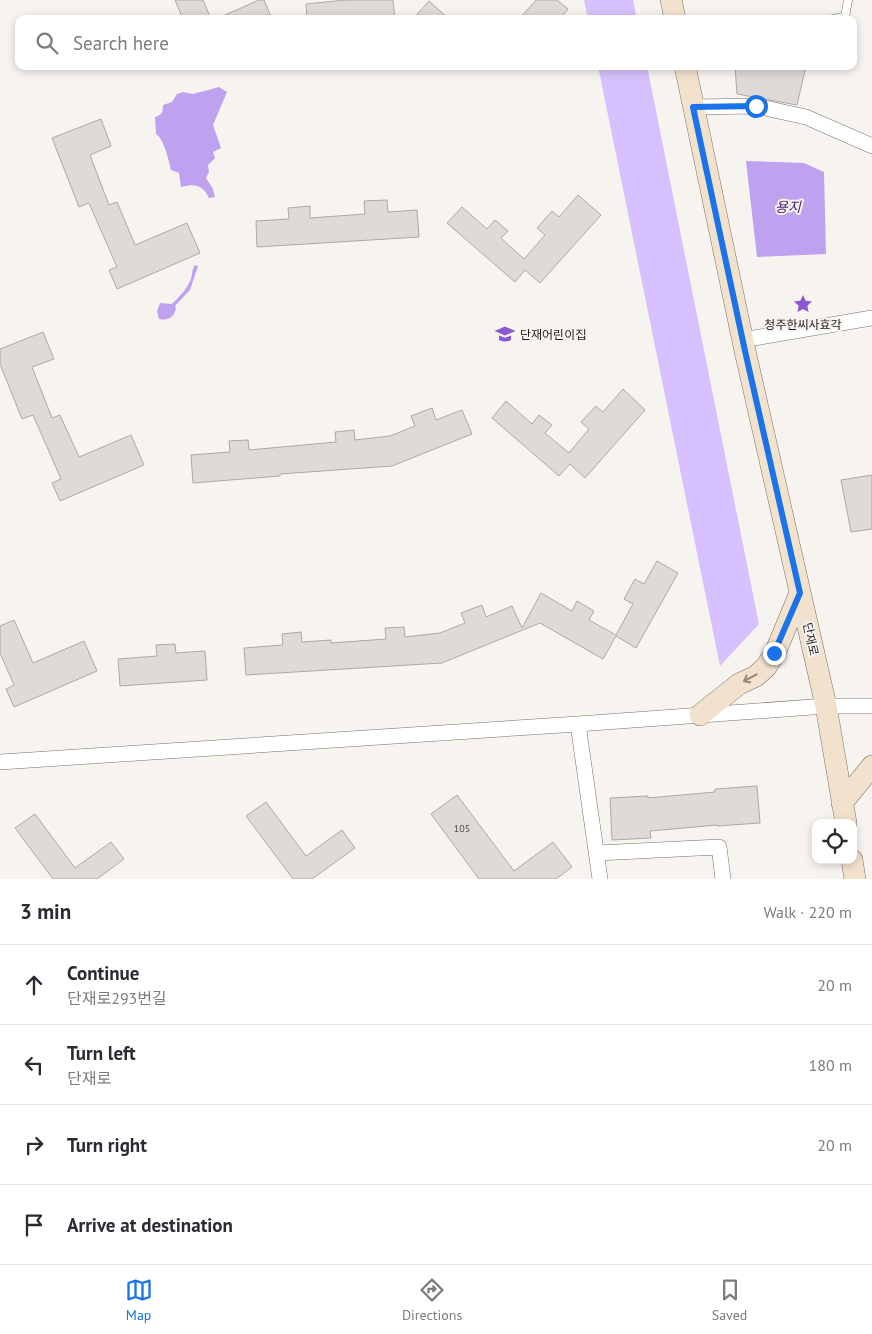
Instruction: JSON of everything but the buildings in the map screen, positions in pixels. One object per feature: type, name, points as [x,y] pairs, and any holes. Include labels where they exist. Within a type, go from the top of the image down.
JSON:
[{"type":"street","name":"단재로","points":[[686,70],[742,340],[826,706],[844,813]]},
{"type":"street","points":[[693,107],[756,106],[806,117],[872,146]]},
{"type":"street","points":[[742,340],[872,318]]},
{"type":"street","points":[[700,715],[740,684],[756,676],[766,667],[800,593]]},
{"type":"street","points":[[0,762],[826,706],[872,706]]},
{"type":"street","points":[[578,724],[600,879]]},
{"type":"street","points":[[844,813],[872,766]]},
{"type":"street","points":[[597,853],[720,847],[723,879]]},
{"type":"street","points":[[853,864],[855,879]]},
{"type":"lane","points":[[845,15],[848,0]]},
{"type":"shaded area","points":[[584,0],[633,0],[636,15],[587,15]]},
{"type":"shaded area","points":[[599,70],[648,70],[759,624],[720,666]]},
{"type":"water","points":[[219,87],[227,92],[213,125],[221,148],[213,152],[215,158],[208,165],[209,172],[206,178],[213,189],[215,197],[209,198],[204,190],[198,186],[181,187],[179,173],[171,170],[164,145],[156,134],[155,117],[162,113],[163,105],[172,102],[177,94],[183,92],[193,94]]},
{"type":"water","name":"용지","points":[[746,161],[804,163],[824,172],[826,254],[757,257]]},
{"type":"water","points":[[195,265],[198,266],[190,290],[175,306],[174,314],[168,319],[159,319],[157,311],[160,303],[172,304],[180,296],[190,281]]},
{"type":"place","name":"청주한씨사효각","points":[[803,304]]},
{"type":"place","name":"단재어린이집","points":[[505,334]]},
{"type":"route","points":[[756,106],[693,107],[745,351],[800,593],[774,653]]}]
